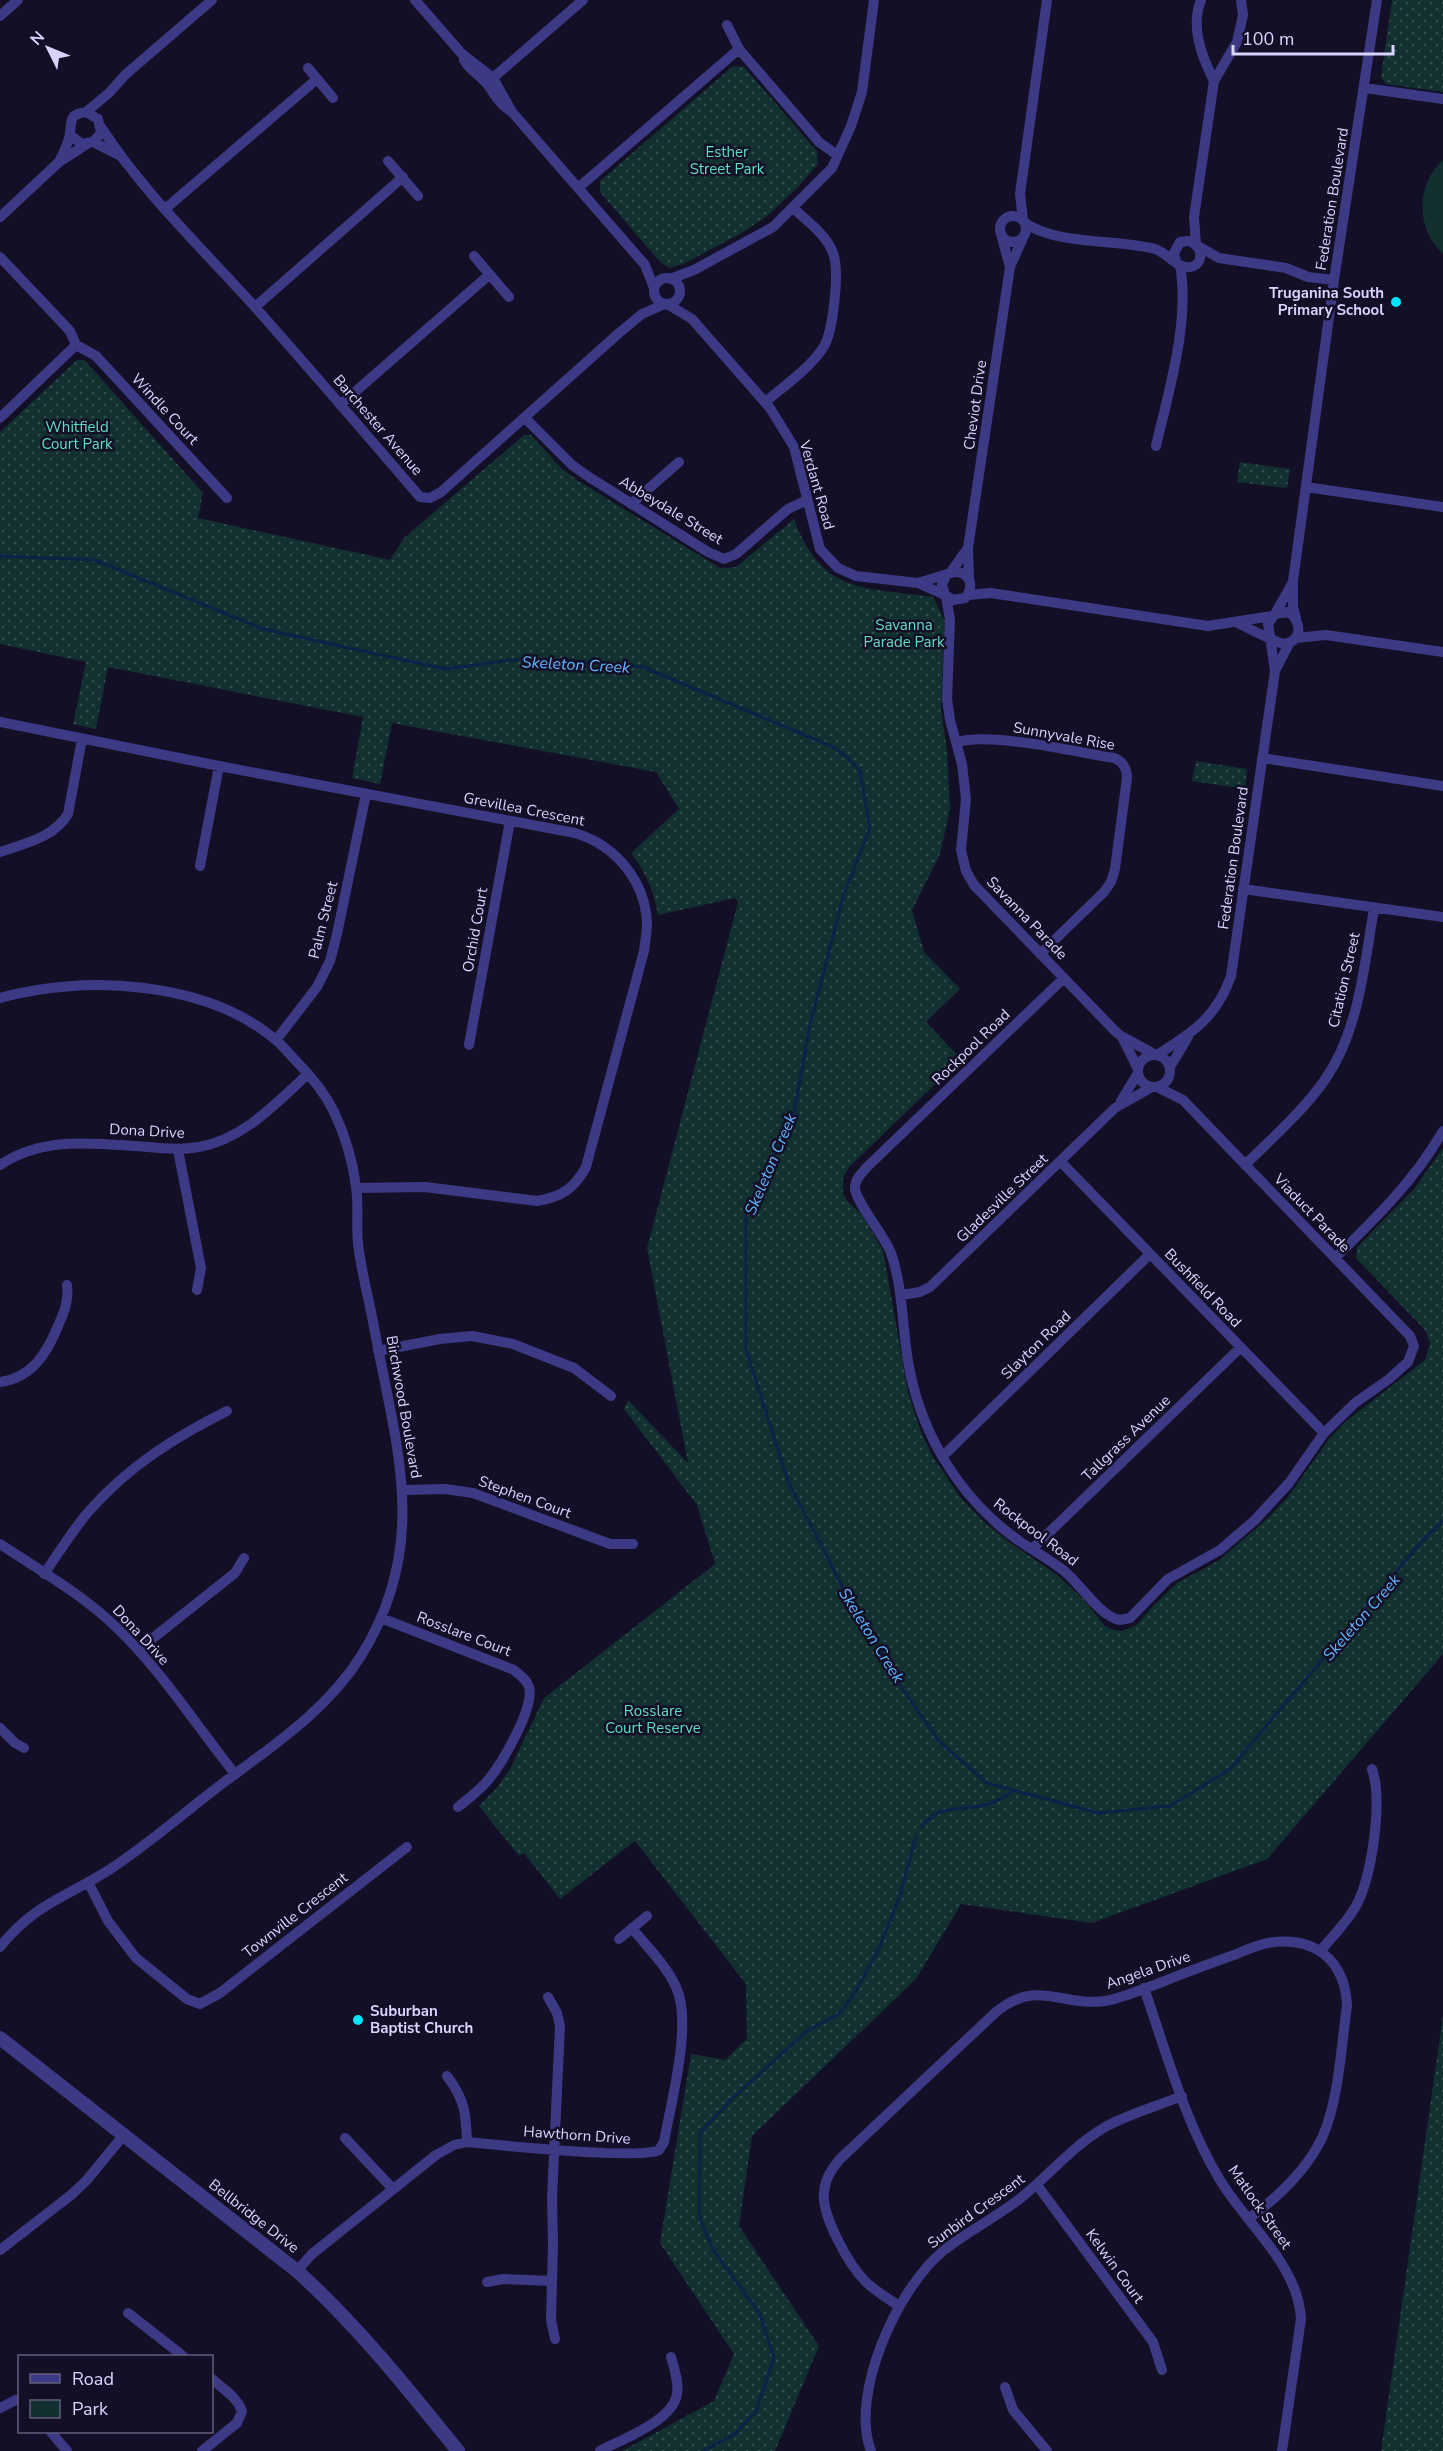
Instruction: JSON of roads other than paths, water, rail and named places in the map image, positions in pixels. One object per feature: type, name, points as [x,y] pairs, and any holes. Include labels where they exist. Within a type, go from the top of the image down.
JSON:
[{"type":"street","points":[[0,16],[18,0]]},
{"type":"street","points":[[59,162],[70,135],[72,119],[86,112],[110,93],[125,75],[212,0]]},
{"type":"street","points":[[415,0],[462,54],[490,81],[512,112],[645,265],[676,283],[680,291]]},
{"type":"street","points":[[490,81],[583,0]]},
{"type":"street","points":[[654,290],[659,281],[694,270],[773,227],[832,168],[851,126],[862,92],[874,0]]},
{"type":"street","points":[[1022,239],[1026,231],[1020,194],[1047,0]]},
{"type":"street","points":[[1201,0],[1197,28],[1200,50],[1214,81]]},
{"type":"street","points":[[1184,285],[1201,253],[1197,245],[1194,217],[1214,81],[1237,42],[1243,15],[1241,0]]},
{"type":"street","name":"Federation Boulevard","points":[[1296,619],[1293,607],[1293,581],[1334,280],[1377,0]]},
{"type":"street","points":[[727,26],[739,49],[819,142],[837,155]]},
{"type":"street","points":[[578,188],[739,49]]},
{"type":"street","points":[[308,68],[333,98]]},
{"type":"street","points":[[165,209],[317,79]]},
{"type":"street","points":[[1365,88],[1443,99]]},
{"type":"street","points":[[0,217],[59,162],[98,138],[100,123],[110,93]]},
{"type":"street","points":[[86,112],[100,123]]},
{"type":"street","name":"Barchester Avenue","points":[[100,123],[119,155],[165,209],[255,307],[420,497],[430,498],[441,492],[642,314],[666,304]]},
{"type":"street","points":[[70,135],[77,142],[90,143]]},
{"type":"street","name":"Barchester Avenue","points":[[90,143],[119,155]]},
{"type":"street","points":[[388,161],[418,196]]},
{"type":"street","points":[[255,307],[403,177]]},
{"type":"street","points":[[1020,194],[1000,228],[1002,238],[1013,243],[1046,233]]},
{"type":"street","points":[[765,402],[813,360],[824,346],[829,333],[836,272],[833,253],[821,235],[793,208]]},
{"type":"street","points":[[1003,221],[1012,216],[1046,233],[1156,249],[1189,241],[1219,258]]},
{"type":"street","points":[[1156,446],[1176,357],[1184,285],[1174,253],[1194,217]]},
{"type":"street","name":"Cheviot Drive","points":[[1002,238],[1010,267]]},
{"type":"street","name":"Cheviot Drive","points":[[970,580],[968,548],[1010,267],[1022,239]]},
{"type":"street","points":[[1156,249],[1188,268],[1219,258],[1286,267],[1313,279],[1334,280]]},
{"type":"street","points":[[474,256],[509,297]]},
{"type":"street","points":[[0,258],[70,331],[76,345],[0,418]]},
{"type":"street","points":[[645,265],[657,300],[666,304],[676,301],[694,270]]},
{"type":"street","points":[[340,405],[489,275]]},
{"type":"street","name":"Barchester Avenue","points":[[642,314],[654,290]]},
{"type":"street","name":"Verdant Road","points":[[680,291],[692,319],[765,402],[794,447],[820,549],[838,568],[856,576],[918,583],[946,596]]},
{"type":"street","name":"Verdant Road","points":[[666,304],[692,319]]},
{"type":"street","name":"Windle Court","points":[[76,345],[96,356],[226,498]]},
{"type":"street","name":"Abbeydale Street","points":[[525,418],[572,465],[708,552],[724,559],[736,554],[788,509],[807,500]]},
{"type":"street","points":[[631,504],[679,462]]},
{"type":"street","points":[[1306,487],[1443,507]]},
{"type":"street","name":"Cheviot Drive","points":[[949,574],[968,548]]},
{"type":"street","points":[[991,593],[963,573],[949,574],[942,585],[946,596],[953,600],[991,593],[1208,626],[1288,612],[1296,619],[1326,635]]},
{"type":"street","name":"Verdant Road","points":[[918,583],[949,574]]},
{"type":"street","points":[[965,597],[970,580]]},
{"type":"street","name":"Federation Boulevard","points":[[1273,615],[1293,581]]},
{"type":"street","name":"Savanna Parade","points":[[946,596],[950,620],[946,699],[963,764],[966,799],[961,850],[966,871],[974,885],[1121,1036],[1155,1054]]},
{"type":"street","name":"Savanna Parade","points":[[950,620],[965,597]]},
{"type":"street","points":[[1270,637],[1267,626],[1273,615]]},
{"type":"street","points":[[1292,640],[1299,629],[1296,619]]},
{"type":"street","points":[[1236,622],[1270,637],[1277,643],[1326,635],[1443,652]]},
{"type":"street","name":"Federation Boulevard","points":[[1170,1069],[1190,1035],[1212,1012],[1231,976],[1275,671],[1270,637]]},
{"type":"street","name":"Federation Boulevard","points":[[1275,671],[1292,640]]},
{"type":"street","name":"Grevillea Crescent","points":[[0,722],[591,837],[604,845],[629,870],[644,900],[647,923],[644,951],[586,1167],[579,1180],[569,1191],[555,1198],[537,1201],[425,1187],[356,1188]]},
{"type":"street","points":[[0,852],[44,837],[62,823],[68,814],[82,739]]},
{"type":"street","name":"Sunnyvale Rise","points":[[957,742],[969,739],[1005,741],[1117,759],[1125,768],[1127,778],[1115,869],[1111,882],[1104,892],[1040,954]]},
{"type":"street","points":[[1262,758],[1443,786]]},
{"type":"street","points":[[200,866],[219,766]]},
{"type":"street","name":"Palm Street","points":[[276,1040],[316,987],[330,961],[366,794]]},
{"type":"street","name":"Orchid Court","points":[[470,1045],[510,821]]},
{"type":"street","points":[[1243,889],[1443,917]]},
{"type":"street","name":"Citation Street","points":[[1245,1165],[1309,1100],[1326,1078],[1337,1058],[1352,1021],[1374,909]]},
{"type":"street","name":"Rockpool Road","points":[[1064,978],[856,1180],[854,1187],[858,1200],[891,1252],[900,1295],[911,1380],[921,1414],[952,1474],[976,1505],[1006,1531],[1062,1569],[1108,1616],[1117,1620],[1127,1619],[1168,1579],[1220,1550],[1255,1520],[1289,1483],[1324,1433],[1355,1403],[1389,1379],[1408,1362],[1414,1348]]},
{"type":"street","name":"Birchwood Boulevard","points":[[0,998],[53,986],[85,984],[139,988],[188,997],[221,1008],[247,1021],[276,1040],[308,1074],[334,1112],[350,1155],[356,1188],[358,1244],[404,1490],[401,1551],[394,1583],[381,1618],[350,1671],[318,1709],[125,1858],[31,1914],[14,1929],[0,1947]]},
{"type":"street","name":"Federation Boulevard","points":[[1155,1054],[1190,1035]]},
{"type":"street","name":"Savanna Parade","points":[[1121,1036],[1138,1071]]},
{"type":"street","points":[[1155,1054],[1165,1059],[1170,1069],[1167,1081],[1154,1087],[1143,1082],[1138,1071],[1143,1059],[1155,1054]]},
{"type":"street","name":"Viaduct Parade","points":[[1170,1069],[1183,1100],[1410,1335],[1414,1348]]},
{"type":"street","name":"Gladesville Street","points":[[900,1295],[920,1292],[930,1287],[1115,1108],[1138,1071]]},
{"type":"street","name":"Dona Drive","points":[[0,1165],[31,1150],[57,1144],[87,1142],[178,1150],[200,1147],[222,1140],[244,1129],[308,1074]]},
{"type":"street","name":"Viaduct Parade","points":[[1154,1087],[1183,1100]]},
{"type":"street","name":"Gladesville Street","points":[[1115,1108],[1154,1087]]},
{"type":"street","points":[[1335,1258],[1418,1172],[1443,1131]]},
{"type":"street","points":[[178,1150],[201,1268],[197,1290]]},
{"type":"street","name":"Bushfield Road","points":[[1061,1162],[1324,1433]]},
{"type":"street","name":"Slayton Road","points":[[942,1456],[1149,1255]]},
{"type":"street","points":[[0,1382],[20,1375],[42,1359],[66,1307],[68,1285]]},
{"type":"street","points":[[378,1351],[440,1339],[472,1336],[513,1344],[574,1368],[611,1396]]},
{"type":"street","name":"Tallgrass Avenue","points":[[1032,1549],[1240,1348]]},
{"type":"street","points":[[44,1574],[88,1512],[114,1485],[147,1457],[178,1436],[227,1411]]},
{"type":"street","name":"Stephen Court","points":[[404,1490],[445,1489],[473,1493],[610,1544],[633,1544]]},
{"type":"street","name":"Dona Drive","points":[[0,1544],[87,1602],[138,1650],[234,1774]]},
{"type":"street","points":[[138,1650],[235,1573],[244,1558]]},
{"type":"street","name":"Rosslare Court","points":[[381,1618],[514,1670],[526,1681],[529,1688],[529,1702],[496,1770],[475,1793],[458,1807]]},
{"type":"street","points":[[0,1728],[5,1735],[24,1748]]},
{"type":"street","points":[[1248,2219],[1273,2200],[1308,2160],[1322,2137],[1333,2100],[1347,2006],[1347,1991],[1339,1972],[1321,1950],[1355,1908],[1368,1873],[1378,1798],[1377,1784],[1372,1769]]},
{"type":"street","name":"Townville Crescent","points":[[200,2004],[220,1993],[407,1847]]},
{"type":"street","points":[[88,1882],[108,1921],[135,1958],[187,1999],[200,2004],[200,2016]]},
{"type":"street","points":[[619,1939],[647,1916]]},
{"type":"street","name":"Hawthorn Drive","points":[[297,2271],[312,2254],[393,2189],[454,2145],[467,2142],[648,2154],[662,2146],[683,2033],[684,2014],[677,1988],[632,1928]]},
{"type":"street","name":"Angela Drive","points":[[899,2306],[863,2279],[824,2207],[823,2193],[826,2180],[840,2159],[987,2020],[1014,1999],[1035,1994],[1105,2001],[1265,1943],[1288,1941],[1321,1950]]},
{"type":"street","name":"Matlock Street","points":[[1144,1988],[1182,2096],[1219,2179],[1295,2286],[1301,2319],[1282,2451]]},
{"type":"street","points":[[548,1997],[558,2013],[560,2026],[554,2148],[551,2320],[555,2339]]},
{"type":"street","name":"Bellbridge Drive","points":[[0,2038],[297,2271],[334,2304],[361,2333],[458,2451]]},
{"type":"street","points":[[447,2076],[463,2102],[467,2142]]},
{"type":"street","name":"Sunbird Crescent","points":[[871,2451],[864,2419],[867,2393],[875,2364],[899,2306],[914,2280],[943,2251],[1005,2211],[1037,2185],[1073,2150],[1103,2127],[1182,2096]]},
{"type":"street","points":[[0,2250],[71,2195],[86,2181],[123,2136]]},
{"type":"street","points":[[345,2138],[393,2189]]},
{"type":"street","name":"Kelwin Court","points":[[1037,2185],[1153,2342],[1162,2370]]},
{"type":"street","points":[[487,2282],[552,2281]]},
{"type":"street","points":[[129,2313],[182,2355]]},
{"type":"street","points":[[600,2451],[654,2423],[673,2405],[677,2394],[677,2384],[671,2357]]},
{"type":"street","points":[[213,2380],[232,2396],[242,2412]]},
{"type":"street","points":[[1005,2387],[1013,2410],[1047,2451]]},
{"type":"street","points":[[0,2408],[18,2400],[13,2388]]},
{"type":"street","points":[[242,2412],[254,2410]]},
{"type":"street","points":[[202,2451],[237,2423],[242,2412]]},
{"type":"street","points":[[52,2433],[67,2451]]},
{"type":"waterway","name":"Skeleton Creek","points":[[0,556],[95,560],[263,629],[445,669],[512,660],[565,660],[643,667],[833,747],[860,771],[870,828],[844,894],[810,1025],[793,1118],[746,1214],[746,1350],[788,1481],[842,1586],[903,1689],[939,1741],[987,1783],[1098,1813],[1170,1806],[1230,1769],[1424,1539],[1443,1521]]},
{"type":"waterway","points":[[922,1826],[929,1819],[946,1810],[986,1805],[1015,1790]]},
{"type":"waterway","points":[[703,2451],[735,2434],[756,2411],[774,2358],[760,2314],[712,2248],[699,2216],[700,2133],[732,2099],[807,2031],[839,2014],[855,1993],[880,1946],[900,1896],[916,1836]]},
{"type":"place","name":"Truganina South Primary School","points":[[1396,302]]},
{"type":"place","name":"Suburban Baptist Church","points":[[358,2020]]},
{"type":"park label","name":"Esther Street Park","points":[[727,160]]},
{"type":"park label","name":"Whitfield Court Park","points":[[77,436]]},
{"type":"park label","name":"Savanna Parade Park","points":[[904,634]]},
{"type":"park label","name":"Rosslare Court Reserve","points":[[653,1720]]}]
